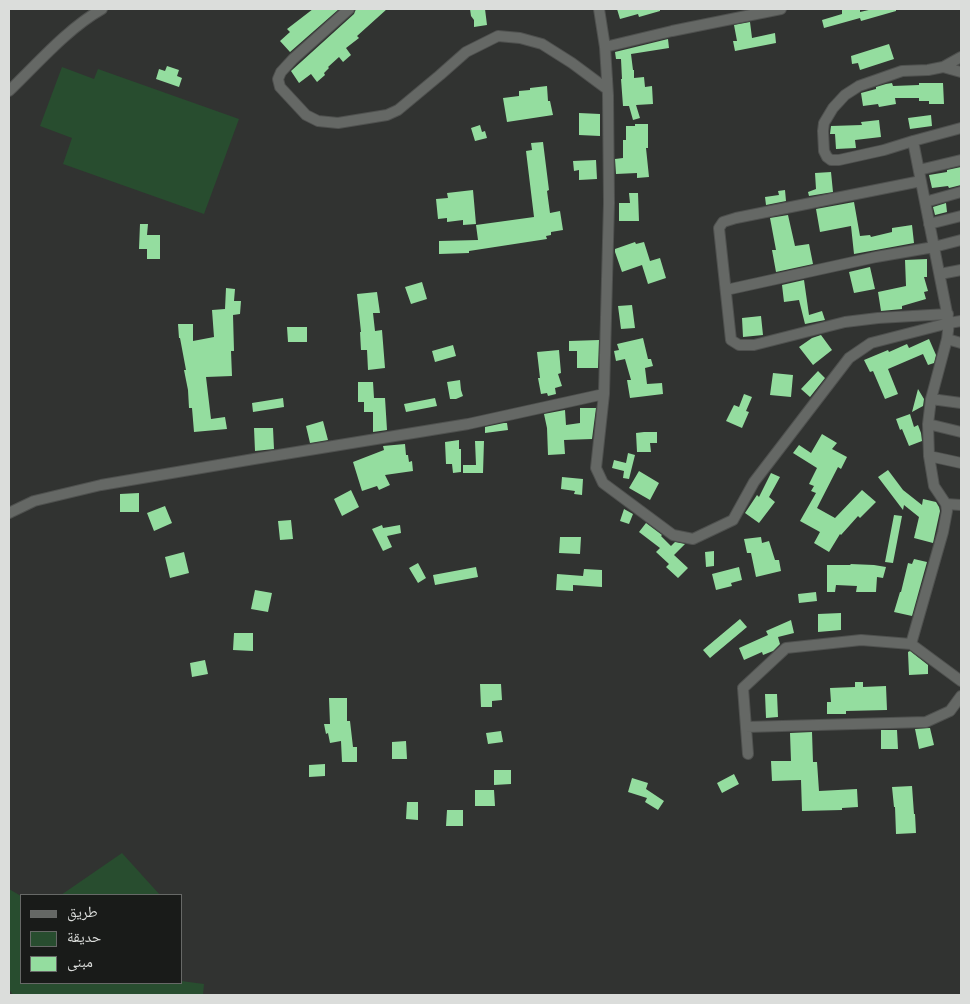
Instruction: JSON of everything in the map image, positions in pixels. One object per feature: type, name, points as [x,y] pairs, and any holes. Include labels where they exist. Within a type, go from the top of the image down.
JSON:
[{"type":"street","points":[[9,91],[58,42],[86,18],[102,9]]},
{"type":"street","points":[[349,9],[293,60],[281,72],[278,79],[280,87],[306,116],[318,122],[338,123],[358,120],[386,115],[398,110],[466,52],[498,36],[520,38],[542,44],[607,89]]},
{"type":"street","points":[[599,9],[605,47],[609,203],[604,394],[596,468],[603,483],[673,535],[693,539],[733,520],[754,482],[850,358],[871,343],[948,318]]},
{"type":"street","points":[[605,47],[781,9]]},
{"type":"street","points":[[961,57],[943,67],[928,70],[902,71],[858,86],[844,95],[824,123],[824,150],[831,160],[839,160],[884,150],[961,128]]},
{"type":"street","points":[[943,67],[961,72]]},
{"type":"street","points":[[911,644],[943,532],[947,511],[946,504],[934,486],[928,424],[931,399],[947,340],[948,318],[912,141]]},
{"type":"street","points":[[961,160],[920,176],[736,218],[723,222],[719,228],[731,340],[739,345],[754,346],[844,322],[878,318],[948,318],[961,321]]},
{"type":"street","points":[[925,202],[961,192]]},
{"type":"street","points":[[930,224],[961,216]]},
{"type":"street","points":[[726,290],[961,240]]},
{"type":"street","points":[[940,274],[961,270]]},
{"type":"street","points":[[947,340],[961,343]]},
{"type":"street","points":[[9,513],[34,501],[101,485],[468,424],[604,394]]},
{"type":"street","points":[[931,399],[961,404]]},
{"type":"street","points":[[928,424],[961,432]]},
{"type":"street","points":[[930,456],[961,463]]},
{"type":"street","points":[[946,504],[961,505]]},
{"type":"street","points":[[748,754],[744,688],[786,648],[862,640],[911,644],[961,680]]},
{"type":"street","points":[[746,727],[926,722],[950,711],[961,696]]},
{"type":"green space","points":[[62,67],[94,79],[98,69],[239,119],[204,214],[63,164],[72,138],[40,126]]},
{"type":"green space","points":[[122,853],[159,894],[62,894]]},
{"type":"green space","points":[[9,889],[20,895],[20,984],[182,984],[182,981],[204,984],[203,995],[13,995],[9,989]]},
{"type":"building","points":[[313,9],[339,9],[290,52],[280,41],[290,32],[287,29]]},
{"type":"building","points":[[356,9],[387,9],[357,36],[359,38],[346,48],[351,55],[343,62],[339,57],[328,67],[324,73],[325,75],[317,82],[311,74],[299,83],[291,71],[354,14]]},
{"type":"building","points":[[470,9],[485,9],[487,25],[474,27],[474,20]]},
{"type":"building","points":[[617,9],[660,9],[660,11],[639,17],[638,14],[620,19]]},
{"type":"building","points":[[842,9],[860,9],[860,12],[873,9],[896,9],[896,11],[861,21],[860,18],[824,28],[822,20],[842,14]]},
{"type":"building","points":[[750,22],[752,38],[775,33],[776,43],[735,51],[733,41],[737,41],[734,25]]},
{"type":"building","points":[[668,39],[669,48],[631,54],[634,78],[644,77],[645,87],[652,86],[653,104],[636,105],[640,118],[633,120],[629,106],[623,106],[621,59],[616,59],[615,52]]},
{"type":"building","points":[[889,44],[894,59],[860,70],[858,63],[852,64],[851,56]]},
{"type":"building","points":[[167,66],[179,70],[177,76],[182,78],[179,87],[156,79],[159,69],[165,71]]},
{"type":"building","points":[[892,83],[893,86],[943,83],[944,104],[929,104],[929,101],[919,101],[919,98],[895,98],[896,104],[879,107],[878,104],[863,106],[861,93]]},
{"type":"building","points":[[547,86],[548,101],[550,101],[553,115],[507,122],[503,98],[519,96],[519,91],[530,90],[530,88]]},
{"type":"building","points":[[579,113],[600,114],[600,136],[579,135]]},
{"type":"building","points":[[931,115],[932,126],[910,129],[908,118]]},
{"type":"building","points":[[879,120],[881,137],[855,140],[856,148],[836,149],[835,134],[830,134],[831,126],[862,125],[861,122]]},
{"type":"building","points":[[635,124],[648,124],[648,148],[646,148],[649,177],[637,178],[637,173],[616,174],[615,159],[623,158],[623,140],[626,140],[626,126],[635,126]]},
{"type":"building","points":[[480,125],[482,132],[485,131],[487,138],[475,141],[471,128]]},
{"type":"building","points":[[543,142],[550,213],[560,211],[563,230],[551,232],[551,235],[546,236],[547,239],[469,251],[469,253],[439,254],[439,241],[478,240],[476,225],[534,217],[526,151],[532,150],[531,143]]},
{"type":"building","points":[[596,160],[597,179],[579,180],[579,170],[574,171],[573,161]]},
{"type":"building","points":[[961,167],[961,185],[949,188],[948,186],[932,188],[929,175]]},
{"type":"building","points":[[831,172],[833,192],[809,196],[808,192],[816,189],[815,173]]},
{"type":"building","points":[[473,190],[476,224],[463,225],[463,220],[447,222],[447,218],[438,219],[436,199],[448,198],[447,193]]},
{"type":"building","points":[[785,190],[786,201],[766,205],[765,197],[779,195],[778,191]]},
{"type":"building","points":[[629,193],[638,193],[639,221],[619,221],[619,203],[630,203]]},
{"type":"building","points":[[854,202],[860,236],[870,235],[871,237],[892,232],[892,228],[912,225],[914,243],[854,254],[851,226],[820,232],[816,209]]},
{"type":"building","points":[[946,203],[947,212],[935,215],[933,207]]},
{"type":"building","points":[[788,215],[795,246],[809,244],[813,264],[776,272],[772,250],[776,250],[770,218]]},
{"type":"building","points":[[140,224],[148,224],[147,235],[160,235],[160,259],[147,259],[147,249],[139,249]]},
{"type":"building","points":[[635,242],[636,244],[644,242],[650,261],[660,258],[666,278],[648,284],[642,265],[622,272],[615,249]]},
{"type":"building","points":[[927,259],[927,277],[924,277],[928,291],[924,292],[926,299],[902,306],[902,309],[881,311],[878,292],[906,286],[905,260]]},
{"type":"building","points":[[870,267],[875,289],[854,293],[849,272]]},
{"type":"building","points":[[804,280],[809,315],[822,311],[825,320],[805,324],[799,300],[784,302],[782,285]]},
{"type":"building","points":[[422,282],[427,299],[411,304],[405,287]]},
{"type":"building","points":[[226,288],[235,289],[234,301],[241,301],[240,314],[233,315],[234,351],[231,351],[232,376],[206,377],[211,419],[225,417],[227,429],[194,432],[192,408],[189,408],[184,370],[186,370],[178,324],[193,324],[193,341],[214,337],[212,310],[225,309]]},
{"type":"building","points":[[377,292],[380,313],[373,313],[375,331],[382,330],[385,368],[368,370],[367,350],[361,350],[357,294]]},
{"type":"building","points":[[632,305],[635,328],[621,329],[618,306]]},
{"type":"building","points":[[761,316],[763,335],[743,337],[742,318]]},
{"type":"building","points":[[287,327],[307,327],[307,342],[288,342]]},
{"type":"building","points":[[821,335],[832,350],[813,365],[799,347],[812,338]]},
{"type":"building","points":[[643,338],[648,359],[651,359],[653,366],[645,368],[647,384],[662,383],[663,394],[630,398],[627,380],[631,380],[625,359],[616,361],[614,351],[619,350],[617,344]]},
{"type":"building","points":[[929,339],[936,355],[934,363],[928,365],[923,354],[888,369],[898,394],[885,399],[873,371],[870,372],[864,360],[907,344],[909,348]]},
{"type":"building","points":[[599,340],[598,368],[577,368],[577,351],[569,351],[569,341]]},
{"type":"building","points":[[453,345],[456,356],[435,362],[432,351]]},
{"type":"building","points":[[559,350],[561,373],[558,374],[562,386],[555,388],[556,394],[548,396],[547,393],[541,394],[537,352]]},
{"type":"building","points":[[818,371],[825,378],[810,397],[801,389]]},
{"type":"building","points":[[773,373],[793,375],[791,397],[770,395]]},
{"type":"building","points":[[460,380],[463,396],[450,399],[447,382]]},
{"type":"building","points":[[358,382],[373,382],[374,398],[385,398],[387,430],[373,432],[373,412],[364,412],[364,402],[358,402]]},
{"type":"building","points":[[918,389],[924,399],[923,406],[912,412]]},
{"type":"building","points":[[744,394],[752,397],[746,411],[749,412],[742,428],[726,421],[734,405],[739,407]]},
{"type":"building","points":[[283,398],[284,407],[253,412],[252,403]]},
{"type":"building","points":[[435,398],[437,406],[406,412],[404,404]]},
{"type":"building","points":[[580,408],[596,408],[592,439],[564,440],[565,454],[548,455],[547,428],[544,414],[565,410],[566,425],[580,423]]},
{"type":"building","points":[[910,414],[914,427],[918,425],[922,441],[909,446],[896,419]]},
{"type":"building","points":[[323,421],[328,440],[310,443],[306,426]]},
{"type":"building","points":[[507,423],[508,430],[485,433],[485,427]]},
{"type":"building","points":[[254,428],[273,428],[274,449],[255,451]]},
{"type":"building","points":[[657,432],[657,443],[650,443],[651,452],[637,452],[636,433]]},
{"type":"building","points":[[822,434],[837,443],[832,449],[847,457],[841,469],[838,467],[817,508],[835,518],[862,490],[876,502],[840,534],[829,552],[814,543],[820,532],[800,521],[816,493],[811,491],[814,486],[809,484],[817,468],[793,453],[799,445],[811,453]]},
{"type":"building","points":[[459,440],[461,472],[453,473],[452,464],[446,464],[445,442]]},
{"type":"building","points":[[475,441],[484,441],[483,473],[463,473],[463,465],[476,465]]},
{"type":"building","points":[[405,444],[406,455],[408,455],[409,462],[412,461],[413,471],[385,475],[390,485],[379,490],[377,486],[362,491],[353,462],[384,450],[383,446]]},
{"type":"building","points":[[628,453],[635,455],[629,479],[623,478],[624,471],[612,468],[614,460],[626,463]]},
{"type":"building","points":[[888,470],[903,490],[922,505],[923,499],[936,502],[940,511],[933,543],[914,538],[919,517],[904,505],[903,510],[878,477]]},
{"type":"building","points":[[639,471],[659,483],[650,500],[629,488]]},
{"type":"building","points":[[771,473],[780,477],[769,497],[775,502],[759,523],[745,513],[757,495],[759,497]]},
{"type":"building","points":[[562,477],[583,479],[582,495],[574,494],[575,491],[561,489]]},
{"type":"building","points":[[351,490],[359,507],[342,516],[334,499]]},
{"type":"building","points":[[139,493],[139,512],[120,512],[120,494]]},
{"type":"building","points":[[165,506],[172,523],[154,531],[147,513]]},
{"type":"building","points":[[624,509],[633,514],[629,524],[620,521]]},
{"type":"building","points":[[894,515],[902,516],[893,563],[885,562]]},
{"type":"building","points":[[291,520],[293,539],[280,540],[278,521]]},
{"type":"building","points":[[646,523],[662,535],[671,546],[675,542],[685,544],[674,555],[688,568],[678,578],[666,567],[669,564],[656,552],[660,548],[639,532]]},
{"type":"building","points":[[382,525],[383,528],[400,525],[401,533],[387,536],[392,547],[383,551],[372,529]]},
{"type":"building","points":[[560,537],[581,537],[580,554],[559,553]]},
{"type":"building","points":[[761,537],[762,543],[769,541],[775,560],[779,560],[781,571],[756,577],[751,553],[747,553],[744,539]]},
{"type":"building","points":[[714,551],[714,566],[706,567],[705,552]]},
{"type":"building","points":[[184,552],[189,573],[170,578],[165,557]]},
{"type":"building","points":[[914,559],[927,562],[912,616],[894,612],[908,563],[912,564]]},
{"type":"building","points":[[418,563],[426,578],[418,583],[409,568]]},
{"type":"building","points":[[850,564],[886,567],[883,578],[877,577],[876,592],[856,592],[857,586],[836,585],[835,592],[827,592],[827,565]]},
{"type":"building","points":[[476,567],[478,577],[435,585],[433,575]]},
{"type":"building","points":[[739,567],[742,580],[731,583],[732,586],[716,590],[712,574]]},
{"type":"building","points":[[584,569],[602,570],[602,587],[573,585],[573,591],[556,590],[557,574],[583,576]]},
{"type":"building","points":[[255,590],[272,593],[268,612],[251,609]]},
{"type":"building","points":[[816,592],[817,601],[799,603],[798,594]]},
{"type":"building","points":[[841,613],[841,630],[818,632],[818,614]]},
{"type":"building","points":[[740,619],[747,627],[710,658],[703,650]]},
{"type":"building","points":[[791,620],[794,633],[778,637],[780,644],[773,651],[763,655],[762,652],[744,660],[739,648],[768,635],[766,631]]},
{"type":"building","points":[[234,633],[253,633],[253,651],[233,650]]},
{"type":"building","points":[[910,651],[928,665],[928,674],[909,675],[908,652]]},
{"type":"building","points":[[205,660],[208,674],[192,677],[190,663]]},
{"type":"building","points":[[855,682],[863,682],[863,687],[886,686],[887,710],[846,711],[846,714],[827,714],[827,702],[831,702],[830,688],[855,687]]},
{"type":"building","points":[[480,684],[501,684],[502,700],[492,701],[492,707],[481,707]]},
{"type":"building","points":[[765,694],[777,694],[778,717],[766,718]]},
{"type":"building","points":[[329,698],[347,698],[347,721],[350,721],[353,747],[357,747],[357,762],[342,762],[341,741],[330,743],[328,733],[326,734],[324,724],[330,724]]},
{"type":"building","points":[[930,728],[934,745],[919,749],[915,729]]},
{"type":"building","points":[[881,730],[897,730],[898,749],[881,749]]},
{"type":"building","points":[[501,731],[503,742],[488,744],[486,733]]},
{"type":"building","points":[[812,732],[813,762],[817,762],[819,791],[857,789],[858,807],[842,808],[842,810],[802,811],[801,780],[772,781],[771,761],[791,761],[790,733]]},
{"type":"building","points":[[406,741],[407,759],[392,759],[392,742]]},
{"type":"building","points":[[325,764],[325,776],[309,777],[309,765]]},
{"type":"building","points":[[494,770],[511,770],[511,784],[494,785]]},
{"type":"building","points":[[734,774],[739,784],[722,793],[717,783]]},
{"type":"building","points":[[632,778],[648,783],[646,789],[664,801],[658,810],[645,802],[647,798],[628,792]]},
{"type":"building","points":[[912,786],[916,833],[896,834],[892,787]]},
{"type":"building","points":[[475,790],[494,790],[495,806],[475,806]]},
{"type":"building","points":[[407,802],[418,802],[418,820],[406,819]]},
{"type":"building","points":[[447,810],[463,810],[463,826],[446,826]]}]
